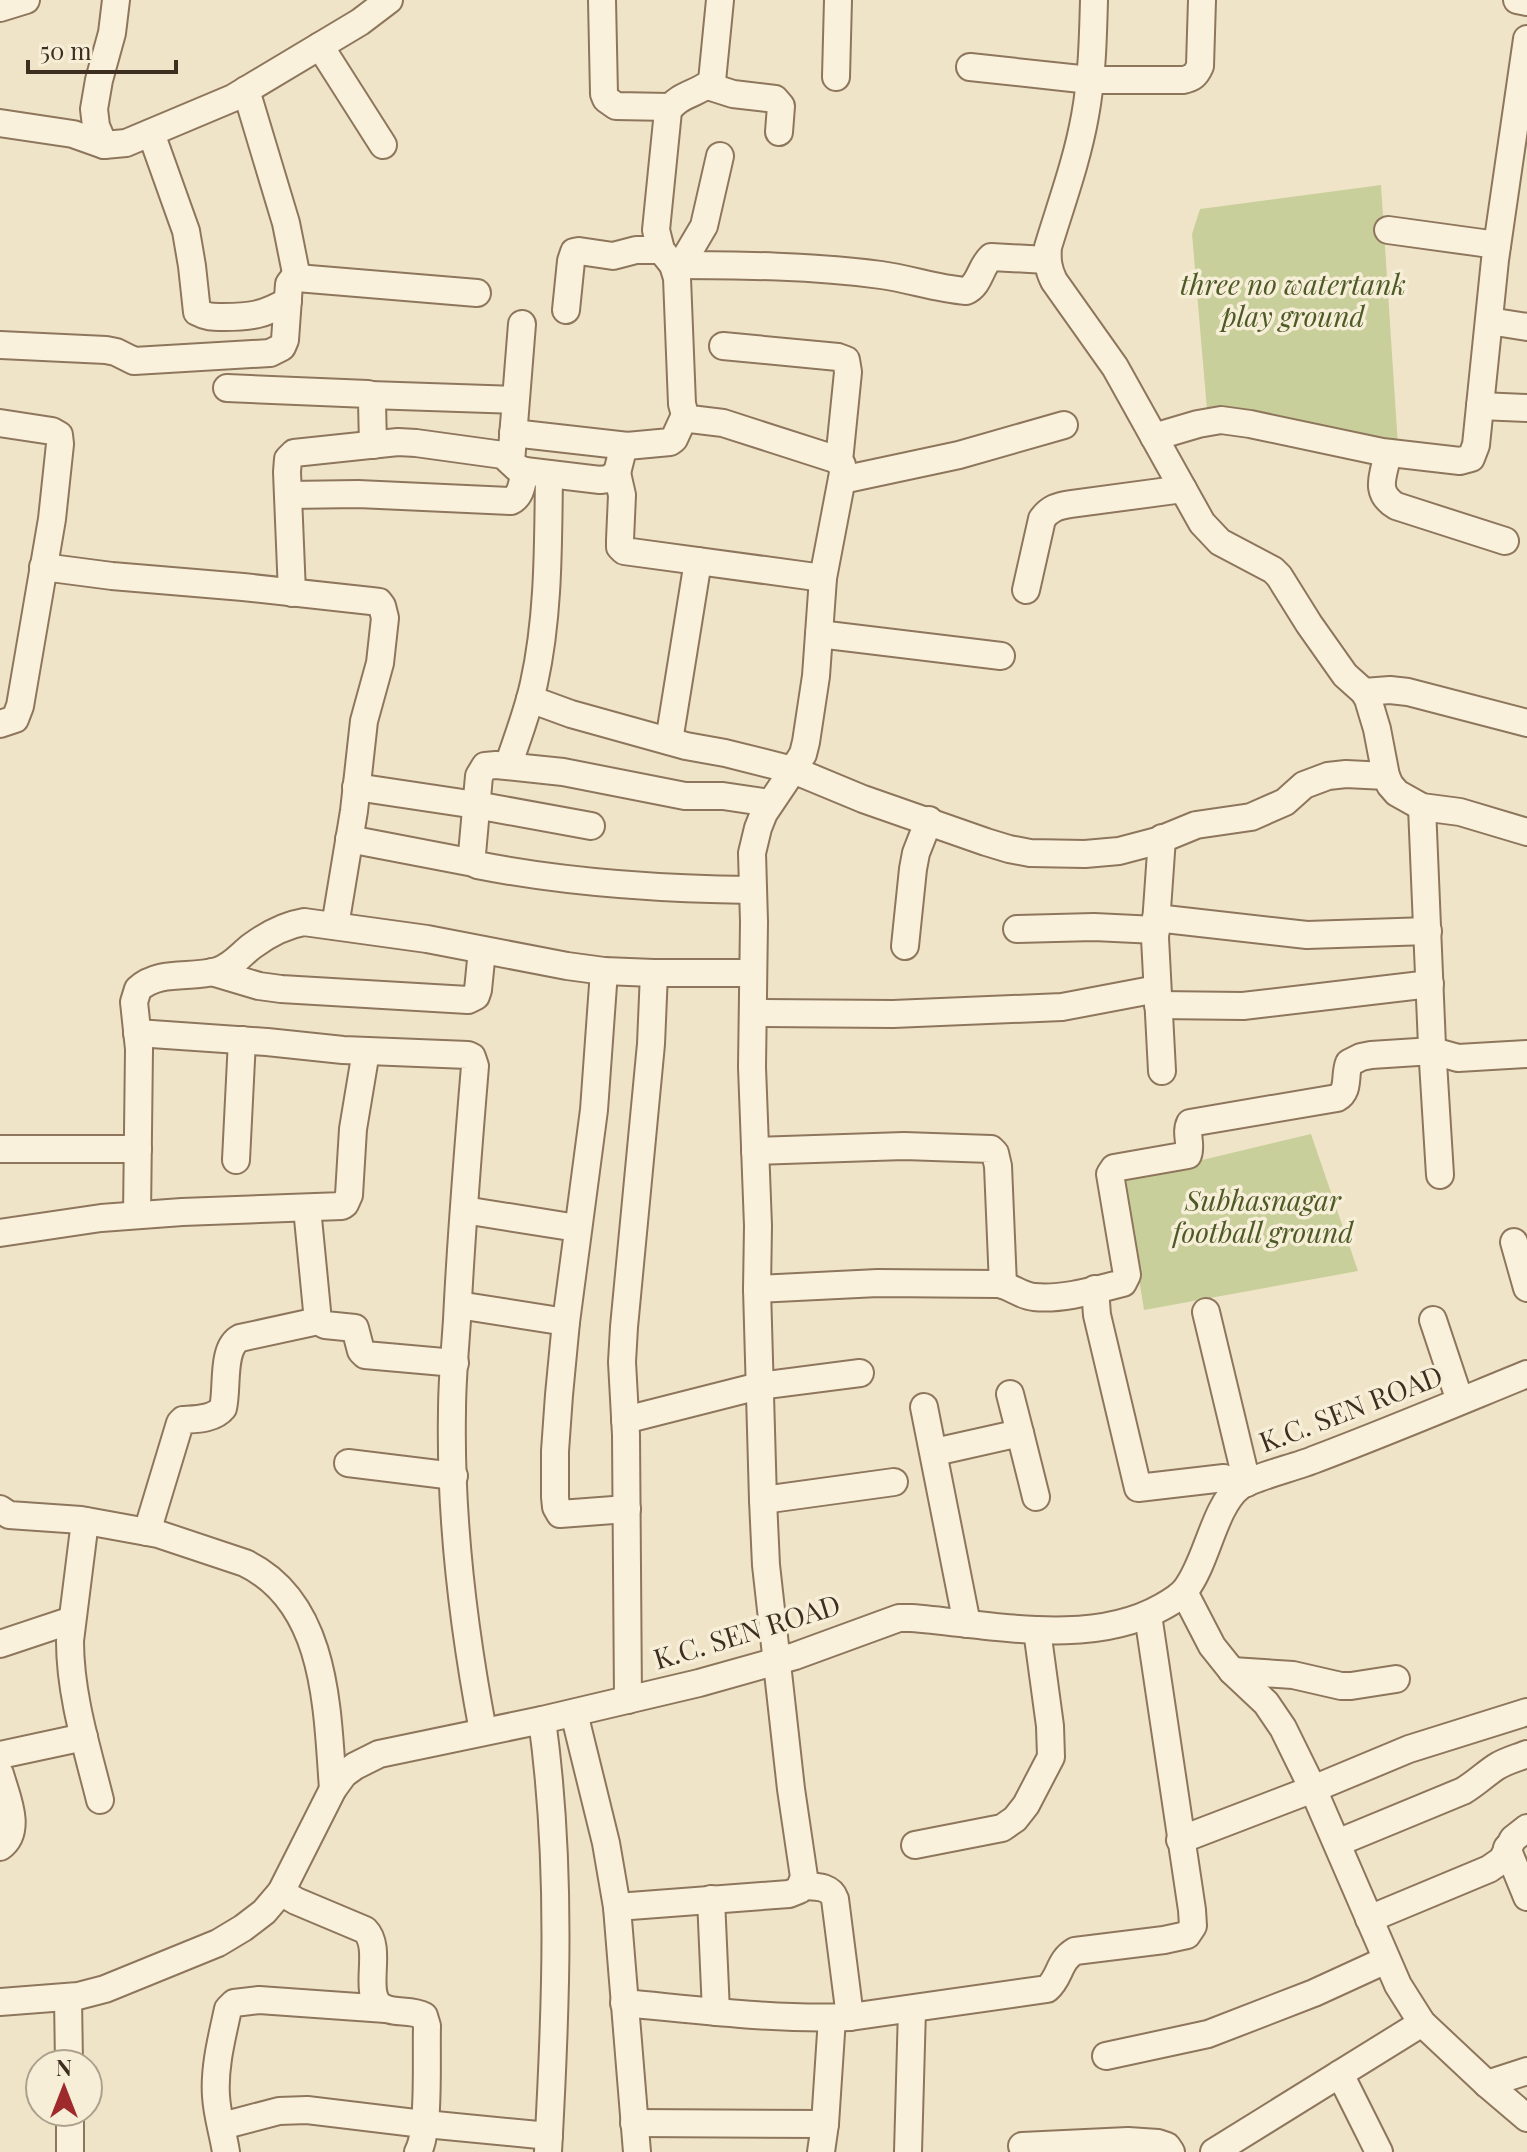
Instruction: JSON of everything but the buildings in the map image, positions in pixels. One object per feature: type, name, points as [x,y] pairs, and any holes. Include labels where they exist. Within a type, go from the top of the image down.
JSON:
[{"type":"street","points":[[0,8],[26,0]]},
{"type":"street","points":[[104,145],[96,126],[94,109],[112,33],[116,0]]},
{"type":"street","points":[[0,123],[73,134],[104,145],[120,144],[233,98],[360,22],[389,0]]},
{"type":"street","points":[[602,0],[606,99],[616,106],[670,107]]},
{"type":"street","points":[[513,433],[628,446],[674,439],[685,415],[680,383],[677,278],[672,260],[656,230],[670,107],[679,98],[708,86],[714,76],[720,0]]},
{"type":"street","points":[[836,77],[838,0]]},
{"type":"street","points":[[1094,0],[1090,80],[1079,144],[1048,247],[1047,260],[1054,281],[1115,367],[1202,523],[1220,542],[1279,576],[1345,675],[1364,692],[1377,729],[1386,776],[1397,793],[1422,807],[1460,812],[1527,832]]},
{"type":"street","points":[[970,67],[1090,80],[1192,78],[1200,66],[1202,0]]},
{"type":"street","points":[[1517,0],[1527,2]]},
{"type":"street","points":[[1154,437],[1221,420],[1388,453],[1466,460],[1474,452],[1497,245],[1519,143],[1527,39]]},
{"type":"street","points":[[320,46],[383,145]]},
{"type":"street","points":[[708,86],[733,94],[775,99],[781,106],[779,132]]},
{"type":"street","points":[[246,90],[286,223],[292,289],[285,340],[285,390]]},
{"type":"street","points":[[151,133],[186,231],[197,312],[208,317],[249,317],[271,310],[292,289],[477,293]]},
{"type":"street","points":[[672,260],[704,226],[720,156]]},
{"type":"street","points":[[1388,230],[1497,245]]},
{"type":"street","points":[[566,310],[571,261],[574,252],[582,251],[613,256],[636,250],[672,260],[884,275],[966,291],[973,287],[991,257],[1047,260]]},
{"type":"street","points":[[1489,321],[1527,327]]},
{"type":"street","points":[[508,766],[530,699],[539,657],[547,572],[528,469],[513,433],[522,324]]},
{"type":"street","points":[[0,345],[106,350],[141,361],[270,353],[282,347],[285,340]]},
{"type":"street","points":[[617,1907],[789,1894],[799,1890],[804,1877],[766,1565],[752,1067],[752,853],[758,828],[770,803],[803,754],[806,742],[816,676],[823,578],[840,471],[848,372],[846,360],[838,357],[723,346]]},
{"type":"street","points":[[227,388],[515,400]]},
{"type":"street","points":[[370,395],[373,445]]},
{"type":"street","points":[[1480,406],[1527,408]]},
{"type":"street","points":[[685,415],[695,420],[723,423],[840,471],[959,455],[1064,425]]},
{"type":"street","points":[[0,423],[52,431],[59,435],[55,491],[20,706],[15,719],[0,724]]},
{"type":"street","points":[[292,593],[287,463],[294,453],[416,443],[495,453],[528,469],[600,480],[617,473]]},
{"type":"street","points":[[628,446],[623,449],[617,473],[622,490],[621,549],[823,578]]},
{"type":"street","points":[[1388,453],[1382,486],[1388,501],[1505,541]]},
{"type":"street","points":[[288,495],[358,494],[511,501],[520,493],[528,469]]},
{"type":"street","points":[[1026,590],[1042,519],[1047,511],[1056,506],[1183,489]]},
{"type":"street","points":[[669,741],[698,561]]},
{"type":"street","points":[[43,567],[379,602],[384,611],[380,663],[364,721],[335,926]]},
{"type":"street","points":[[819,634],[1001,656]]},
{"type":"street","points":[[1364,692],[1408,692],[1527,723]]},
{"type":"street","points":[[530,699],[571,714],[686,746],[793,770],[863,799],[986,842],[1030,853],[1119,851],[1196,825],[1251,817],[1269,811],[1304,785],[1328,776],[1386,776]]},
{"type":"street","points":[[474,863],[472,854],[479,776],[488,765],[563,772],[685,796],[723,796],[770,803]]},
{"type":"street","points":[[356,787],[591,826]]},
{"type":"street","points":[[1422,807],[1440,1175]]},
{"type":"street","points":[[905,946],[916,853],[929,820]]},
{"type":"street","points":[[1162,838],[1156,924],[1162,1071]]},
{"type":"street","points":[[349,839],[480,866],[588,883],[753,890]]},
{"type":"street","points":[[137,1215],[139,1073],[136,994],[142,985],[153,979],[212,972],[226,967],[254,944],[293,924],[304,922],[427,939],[604,971],[753,973]]},
{"type":"street","points":[[1017,929],[1156,924],[1307,935],[1428,931]]},
{"type":"street","points":[[212,972],[281,989],[468,1000],[476,996],[478,990],[482,950]]},
{"type":"street","points":[[604,971],[594,1110],[566,1322],[555,1451],[556,1507],[560,1514],[565,1515],[627,1509]]},
{"type":"street","points":[[628,1700],[622,1362],[651,1044],[654,973]]},
{"type":"street","points":[[753,1013],[893,1014],[1062,1007],[1158,997],[1243,1006],[1430,984]]},
{"type":"street","points":[[137,1033],[366,1051],[468,1055],[473,1059],[475,1070],[452,1412],[463,1609],[483,1731]]},
{"type":"street","points":[[236,1160],[242,1040]]},
{"type":"street","points":[[0,1233],[101,1218],[338,1207],[345,1204],[350,1189],[351,1148],[366,1051]]},
{"type":"street","points":[[757,1289],[878,1283],[1003,1285],[1037,1298],[1123,1283],[1127,1275],[1110,1174],[1114,1168],[1188,1155],[1190,1123],[1337,1098],[1345,1091],[1349,1063],[1361,1057],[1433,1051],[1458,1058],[1527,1054]]},
{"type":"street","points":[[755,1151],[904,1146],[991,1149],[998,1166],[1003,1285]]},
{"type":"street","points":[[0,1149],[138,1149]]},
{"type":"street","points":[[307,1208],[318,1321]]},
{"type":"street","points":[[464,1210],[577,1228]]},
{"type":"street","points":[[1514,1242],[1527,1288]]},
{"type":"street","points":[[1095,1289],[1097,1315],[1138,1488],[1224,1478],[1244,1484],[1206,1312]]},
{"type":"street","points":[[458,1305],[566,1322]]},
{"type":"street","points":[[1433,1320],[1460,1401]]},
{"type":"street","points":[[147,1532],[180,1423],[216,1415],[223,1408],[229,1352],[234,1341],[318,1321],[325,1325],[355,1328],[365,1355],[455,1363]]},
{"type":"street","points":[[625,1420],[759,1386],[860,1373]]},
{"type":"street","name":"K.C. SEN ROAD","points":[[0,2002],[68,1997],[117,1985],[218,1943],[243,1928],[264,1912],[281,1892],[333,1789],[344,1774],[379,1754],[628,1700],[777,1661],[899,1618],[1037,1630],[1095,1628],[1130,1622],[1148,1615],[1184,1592],[1199,1566],[1224,1507],[1244,1484],[1527,1374]]},
{"type":"street","points":[[1010,1394],[1036,1497]]},
{"type":"street","points":[[924,1407],[967,1624]]},
{"type":"street","points":[[935,1452],[1020,1433]]},
{"type":"street","points":[[348,1463],[454,1476]]},
{"type":"street","points":[[763,1500],[894,1482]]},
{"type":"street","points":[[0,1509],[6,1515],[85,1521],[158,1534],[256,1569],[289,1599],[310,1635],[321,1678],[333,1789]]},
{"type":"street","points":[[85,1521],[70,1657],[76,1702],[100,1800]]},
{"type":"street","points":[[1184,1592],[1212,1646],[1275,1714],[1313,1789],[1386,1960],[1422,2023],[1527,2118]]},
{"type":"street","points":[[624,2003],[790,2018],[841,2018],[1047,1989],[1054,1983],[1065,1957],[1075,1951],[1187,1935],[1193,1926],[1148,1615]]},
{"type":"street","points":[[0,1644],[72,1620]]},
{"type":"street","points":[[915,1845],[1002,1828],[1015,1819],[1026,1805],[1051,1757],[1050,1726],[1037,1630]]},
{"type":"street","points":[[1232,1671],[1293,1675],[1341,1686],[1396,1679]]},
{"type":"street","points":[[1180,1840],[1409,1749],[1527,1712]]},
{"type":"street","points":[[574,1713],[606,1843],[617,1907],[637,2152]]},
{"type":"street","points":[[418,2152],[424,2124],[424,2016],[416,2011],[259,2000],[234,2003],[228,2009],[216,2078],[217,2111],[224,2139],[265,2114],[307,2110],[424,2124],[548,2144],[555,1865],[550,1774],[542,1720]]},
{"type":"street","points":[[0,1755],[84,1737]]},
{"type":"street","points":[[1337,1843],[1463,1791],[1499,1765],[1527,1754]]},
{"type":"street","points":[[0,1774],[12,1830],[8,1840],[0,1847]]},
{"type":"street","points":[[1369,1919],[1489,1869],[1502,1860],[1513,1839],[1527,1828]]},
{"type":"street","points":[[1507,1848],[1527,1897]]},
{"type":"street","points":[[801,1886],[827,1888],[833,1892],[835,1899],[841,2018],[821,2152]]},
{"type":"street","points":[[281,1892],[365,1930],[373,1944],[373,1994],[380,2006],[386,2009]]},
{"type":"street","points":[[711,1899],[716,2012]]},
{"type":"street","points":[[1106,2056],[1208,2034],[1314,1993],[1386,1960]]},
{"type":"street","points":[[68,1997],[69,2048]]},
{"type":"street","points":[[908,2152],[912,2009]]},
{"type":"street","points":[[1214,2152],[1247,2143],[1340,2074],[1422,2023]]},
{"type":"street","points":[[1487,2084],[1527,2071]]},
{"type":"street","points":[[1340,2074],[1379,2152]]},
{"type":"street","points":[[634,2123],[825,2124]]},
{"type":"street","points":[[70,2128],[70,2152]]},
{"type":"street","points":[[1022,2146],[1128,2141],[1158,2143],[1167,2146],[1171,2152]]},
{"type":"green space","name":"three no watertank play ground","points":[[1381,185],[1398,446],[1207,410],[1192,234],[1200,209]]},
{"type":"green space","name":"Subhasnagar football ground","points":[[1311,1134],[1358,1271],[1144,1310],[1123,1179]]}]
